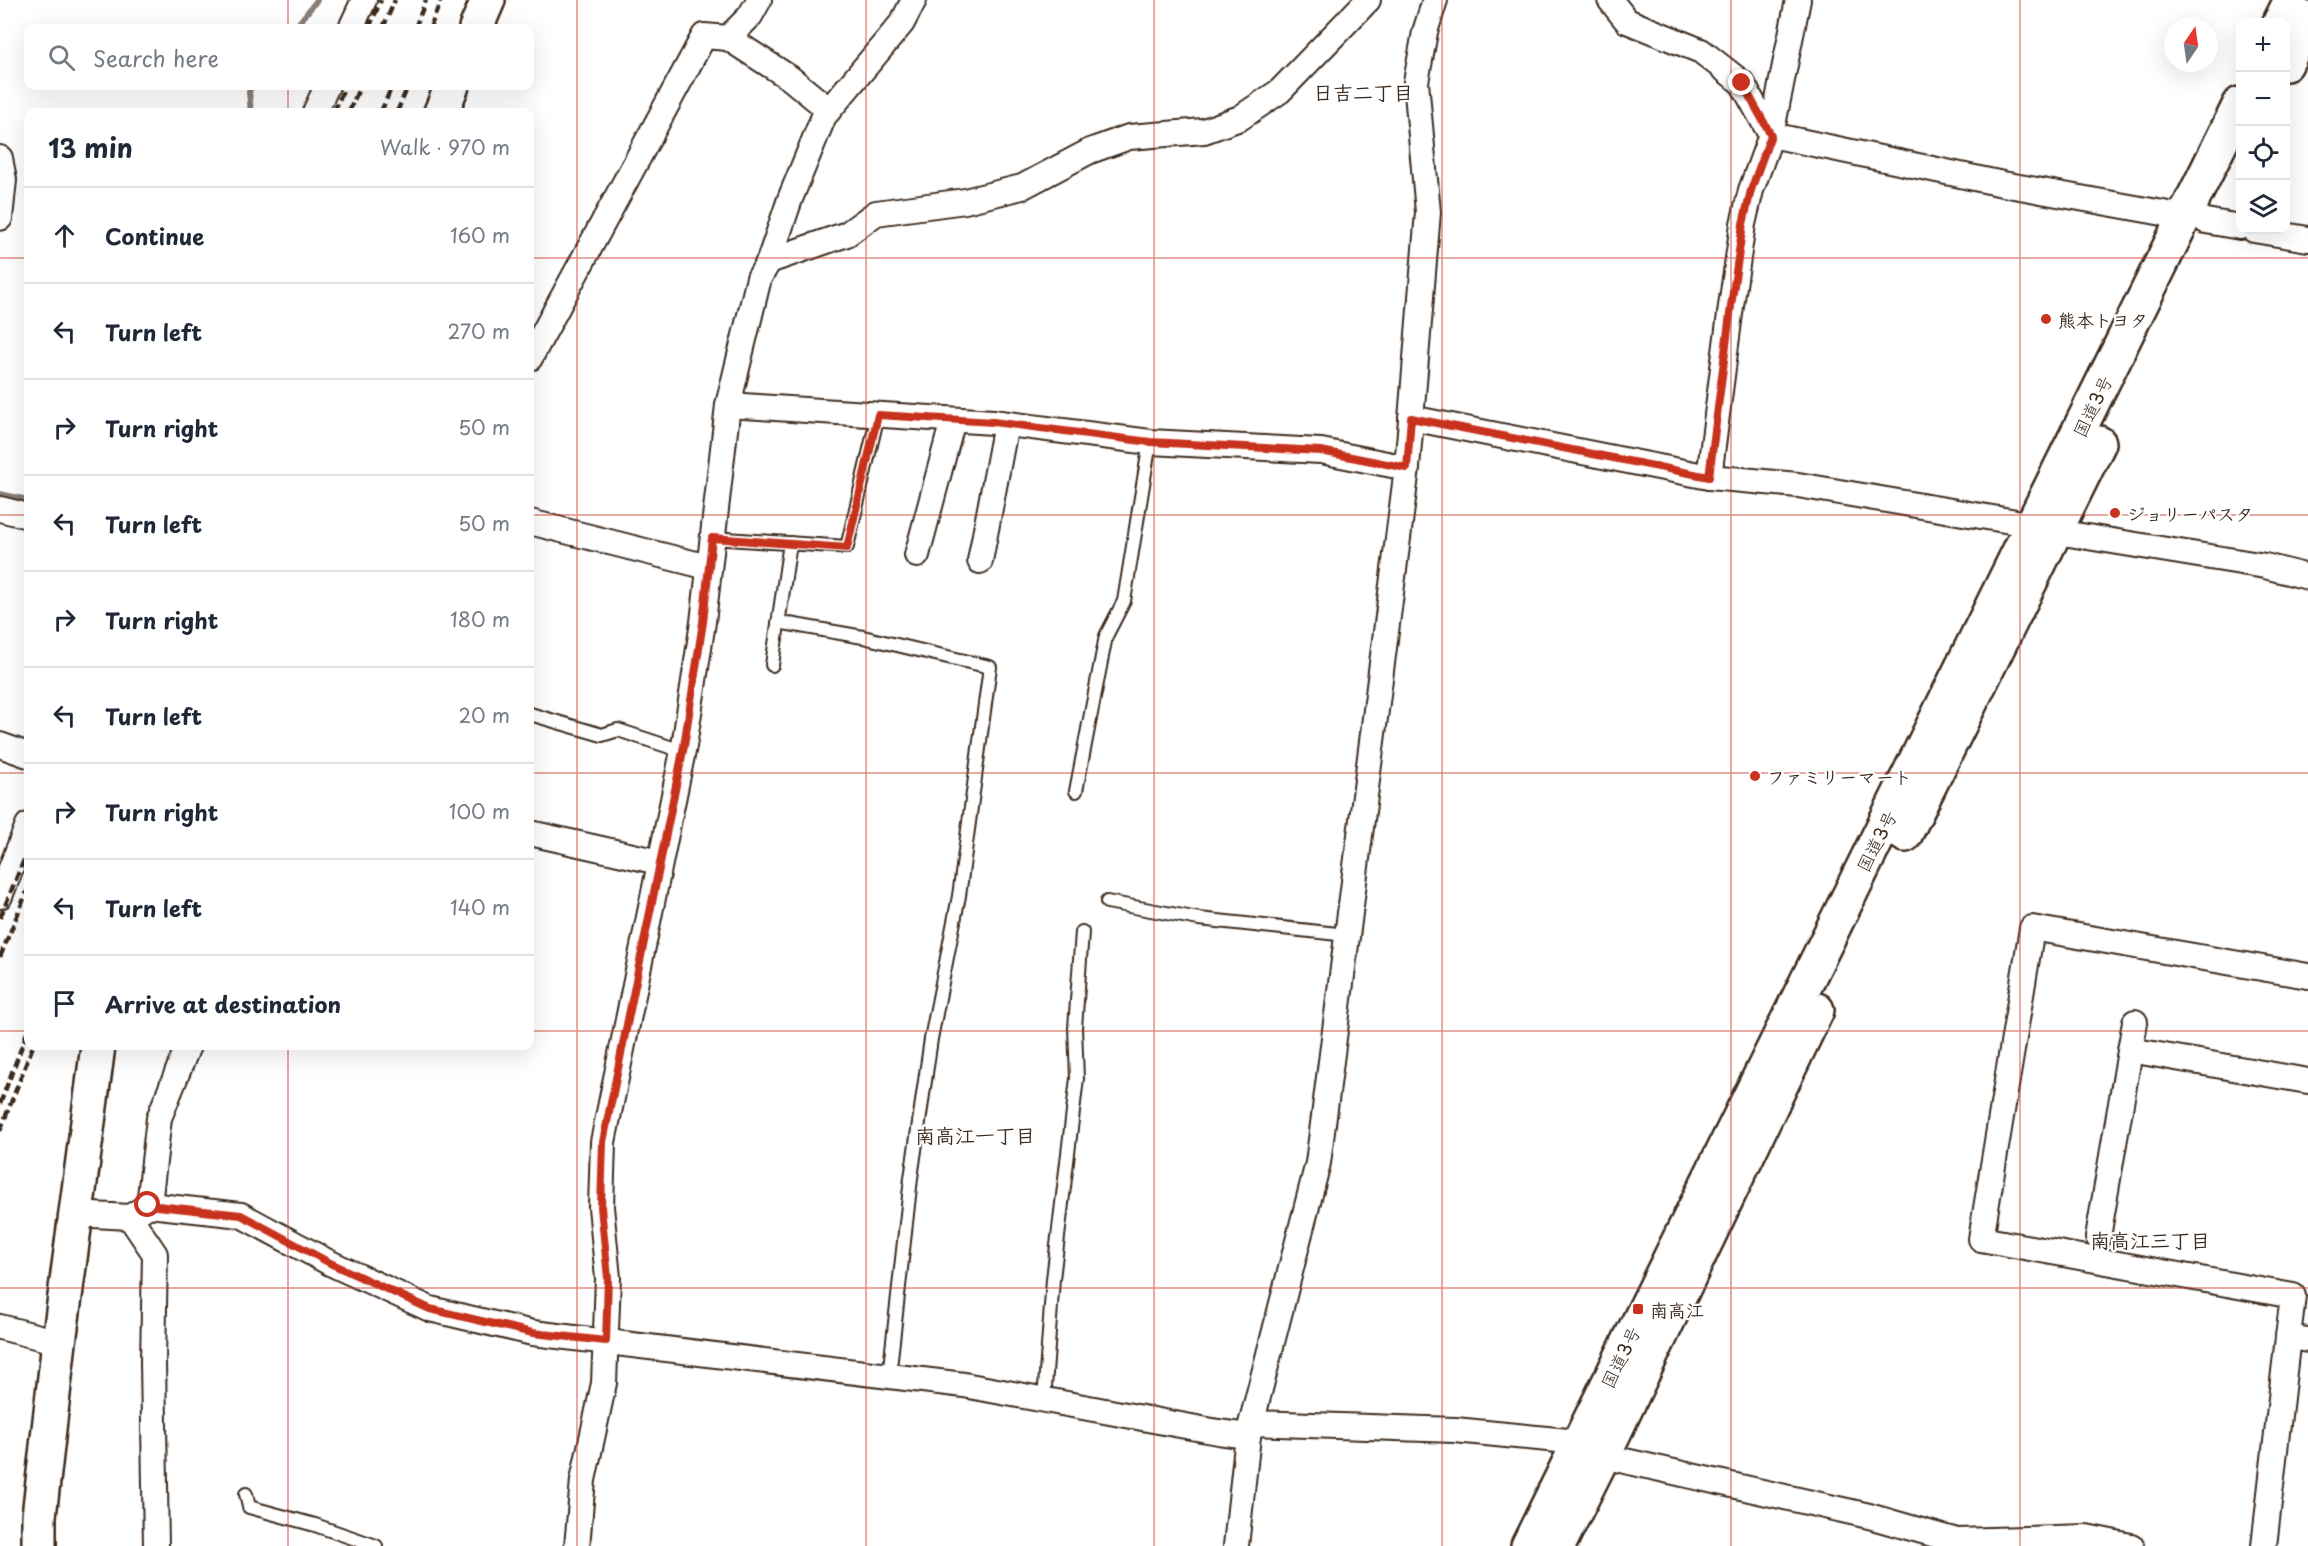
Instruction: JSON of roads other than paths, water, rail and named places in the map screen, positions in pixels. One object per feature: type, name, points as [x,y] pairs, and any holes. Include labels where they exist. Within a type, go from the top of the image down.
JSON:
[{"type":"main road","points":[[478,24],[488,0]]},
{"type":"main road","points":[[2282,18],[2291,0]]},
{"type":"main road","points":[[2290,56],[2308,19]]},
{"type":"main road","points":[[443,108],[450,90]]},
{"type":"main road","name":"国道3号","points":[[1528,1546],[1591,1449],[1810,1026],[2045,529],[2196,219],[2236,117]]},
{"type":"main road","name":"国道3号","points":[[2196,219],[2236,160]]},
{"type":"main road","points":[[39,1546],[39,1516],[74,1214],[97,1050]]},
{"type":"main road","name":"国道3号","points":[[1558,1546],[1591,1449]]},
{"type":"street","points":[[353,24],[364,0]]},
{"type":"street","points":[[729,38],[750,16],[759,0]]},
{"type":"street","points":[[577,1546],[584,1480],[604,1383],[608,1278],[601,1207],[603,1142],[682,751],[703,622],[728,405],[759,278],[769,261],[790,199],[824,116],[902,23],[914,0]]},
{"type":"street","points":[[769,261],[847,234],[876,213],[965,201],[1022,187],[1090,151],[1129,137],[1204,131],[1240,118],[1280,91],[1368,0]]},
{"type":"street","points":[[1236,1546],[1250,1429],[1318,1162],[1407,468],[1428,212],[1416,82],[1425,32],[1434,0]]},
{"type":"street","points":[[1610,0],[1627,21],[1701,51],[1742,83],[1771,135],[2003,184],[2236,226]]},
{"type":"street","points":[[1709,477],[1743,224],[1751,190],[1771,135],[1798,0]]},
{"type":"street","points":[[534,351],[705,36],[729,38],[790,78],[829,110]]},
{"type":"street","points":[[317,108],[325,90]]},
{"type":"street","points":[[0,158],[4,180],[0,218]]},
{"type":"street","points":[[2278,234],[2308,239]]},
{"type":"street","points":[[728,405],[1006,424],[1150,442],[1321,451],[1407,468]]},
{"type":"street","points":[[1411,418],[1709,477],[1798,485],[2265,566],[2308,577]]},
{"type":"street","points":[[917,555],[952,420]]},
{"type":"street","points":[[980,561],[1006,424]]},
{"type":"street","points":[[0,509],[24,515]]},
{"type":"street","points":[[534,523],[708,567]]},
{"type":"street","points":[[0,745],[24,754]]},
{"type":"street","points":[[534,834],[659,862]]},
{"type":"street","points":[[0,896],[24,835]]},
{"type":"street","points":[[2264,1546],[2298,1338],[2293,1296],[1981,1239],[2032,928],[2308,976]]},
{"type":"street","points":[[2098,1237],[2135,1022]]},
{"type":"street","points":[[156,1546],[153,1362],[155,1254],[139,1211],[159,1118],[186,1050]]},
{"type":"street","points":[[2130,1050],[2308,1081]]},
{"type":"street","points":[[74,1214],[139,1211],[241,1215],[330,1263],[430,1309],[533,1333],[964,1385],[1218,1432],[1250,1429],[1455,1430],[1591,1449],[1869,1516],[1957,1540],[2086,1537],[2131,1546]]},
{"type":"street","points":[[0,1328],[59,1342]]},
{"type":"lane","points":[[712,538],[847,548],[878,415]]},
{"type":"lane","points":[[1076,791],[1106,636],[1124,600],[1150,442]]},
{"type":"lane","points":[[772,664],[790,543]]},
{"type":"lane","points":[[778,622],[863,637],[990,667],[959,896],[931,1039],[911,1178],[890,1377]]},
{"type":"lane","points":[[534,715],[602,735],[618,730],[682,751]]},
{"type":"lane","points":[[1107,902],[1199,919],[1347,935]]},
{"type":"lane","points":[[1044,1400],[1053,1279],[1077,1078],[1075,1028],[1082,932]]},
{"type":"lane","points":[[246,1494],[249,1507],[315,1525],[376,1546]]},
{"type":"waterway","points":[[298,24],[317,0]]},
{"type":"waterway","points":[[250,90],[251,108]]},
{"type":"waterway","points":[[0,494],[24,499]]},
{"type":"railway","points":[[371,24],[381,0]]},
{"type":"railway","points":[[385,24],[395,0]]},
{"type":"railway","points":[[417,24],[426,0]]},
{"type":"railway","points":[[432,24],[441,0]]},
{"type":"railway","points":[[336,108],[343,90]]},
{"type":"railway","points":[[351,108],[358,90]]},
{"type":"railway","points":[[383,108],[390,90]]},
{"type":"railway","points":[[399,108],[406,90]]},
{"type":"railway","points":[[0,918],[24,860]]},
{"type":"railway","points":[[0,957],[24,899]]},
{"type":"railway","points":[[0,1104],[24,1041]]},
{"type":"railway","points":[[0,1131],[31,1050]]},
{"type":"place","name":"熊本トヨタ","points":[[2046,319]]},
{"type":"place","name":"ジョリーパスタ","points":[[2115,513]]},
{"type":"place","name":"ファミリーマート","points":[[1755,776]]},
{"type":"place","name":"南高江","points":[[1638,1309]]},
{"type":"district","name":"日吉二丁目","points":[[1363,92]]},
{"type":"district","name":"南高江一丁目","points":[[975,1135]]},
{"type":"district","name":"南高江三丁目","points":[[2150,1240]]}]
